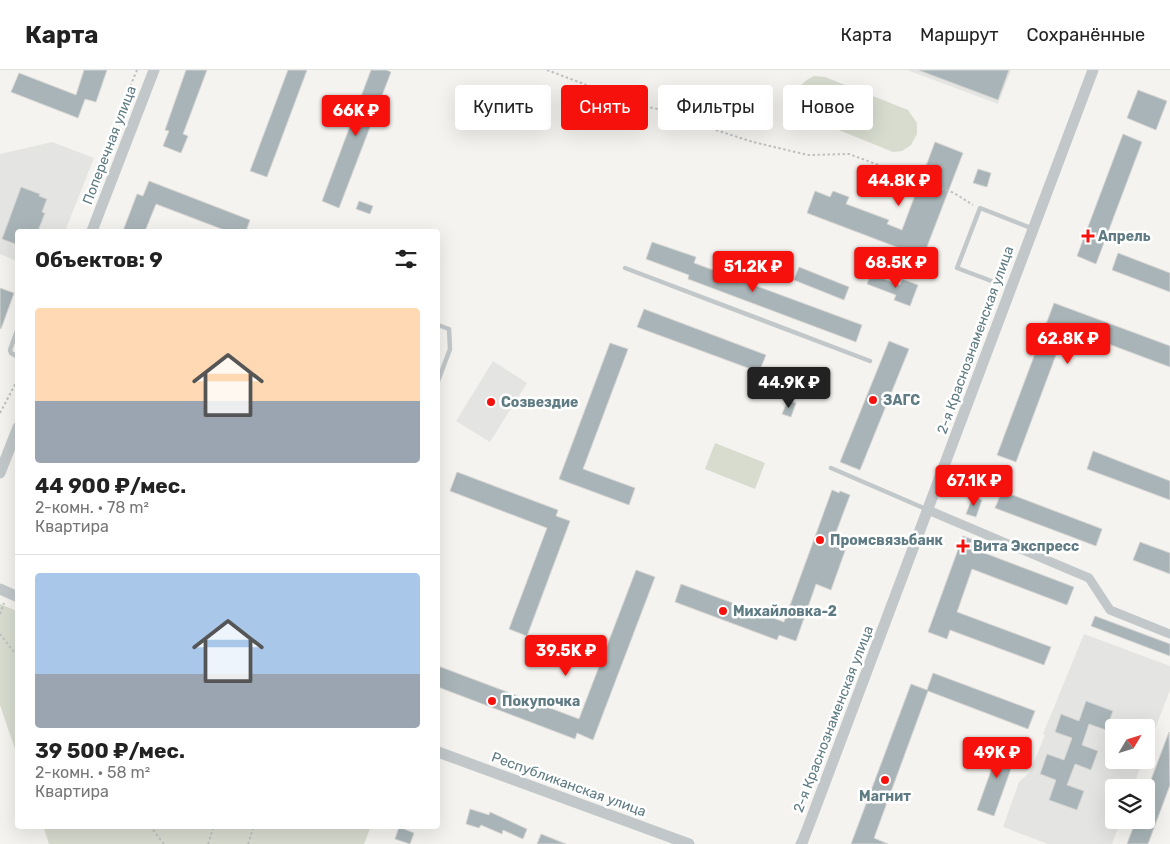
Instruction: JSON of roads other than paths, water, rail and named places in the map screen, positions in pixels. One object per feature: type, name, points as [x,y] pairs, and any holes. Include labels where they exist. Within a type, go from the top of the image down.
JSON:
[{"type":"street","name":"Поперечная улица","points":[[93,229],[154,70]]},
{"type":"street","name":"2-я Краснознаменская улица","points":[[802,844],[1010,288],[1080,110],[1093,70]]},
{"type":"street","points":[[0,473],[15,435]]},
{"type":"street","points":[[928,510],[1089,578],[1110,610],[1170,634]]},
{"type":"street","name":"Республиканская улица","points":[[440,753],[690,844]]},
{"type":"lane","points":[[1010,288],[957,268],[980,208],[1033,228]]},
{"type":"lane","points":[[624,268],[870,361]]},
{"type":"lane","points":[[440,326],[449,329],[450,349],[440,376]]},
{"type":"lane","points":[[15,336],[10,350],[15,354]]},
{"type":"lane","points":[[831,468],[928,510]]},
{"type":"place","name":"Апрель","points":[[1088,236]]},
{"type":"place","name":"ЗАГС","points":[[873,400]]},
{"type":"place","name":"Созвездие","points":[[491,402]]},
{"type":"place","name":"Промсвязьбанк","points":[[820,540]]},
{"type":"place","name":"Вита Экспресс","points":[[963,546]]},
{"type":"place","name":"Михайловка-2","points":[[723,611]]},
{"type":"place","name":"Покупочка","points":[[492,701]]},
{"type":"place","name":"Магнит","points":[[885,780]]}]
